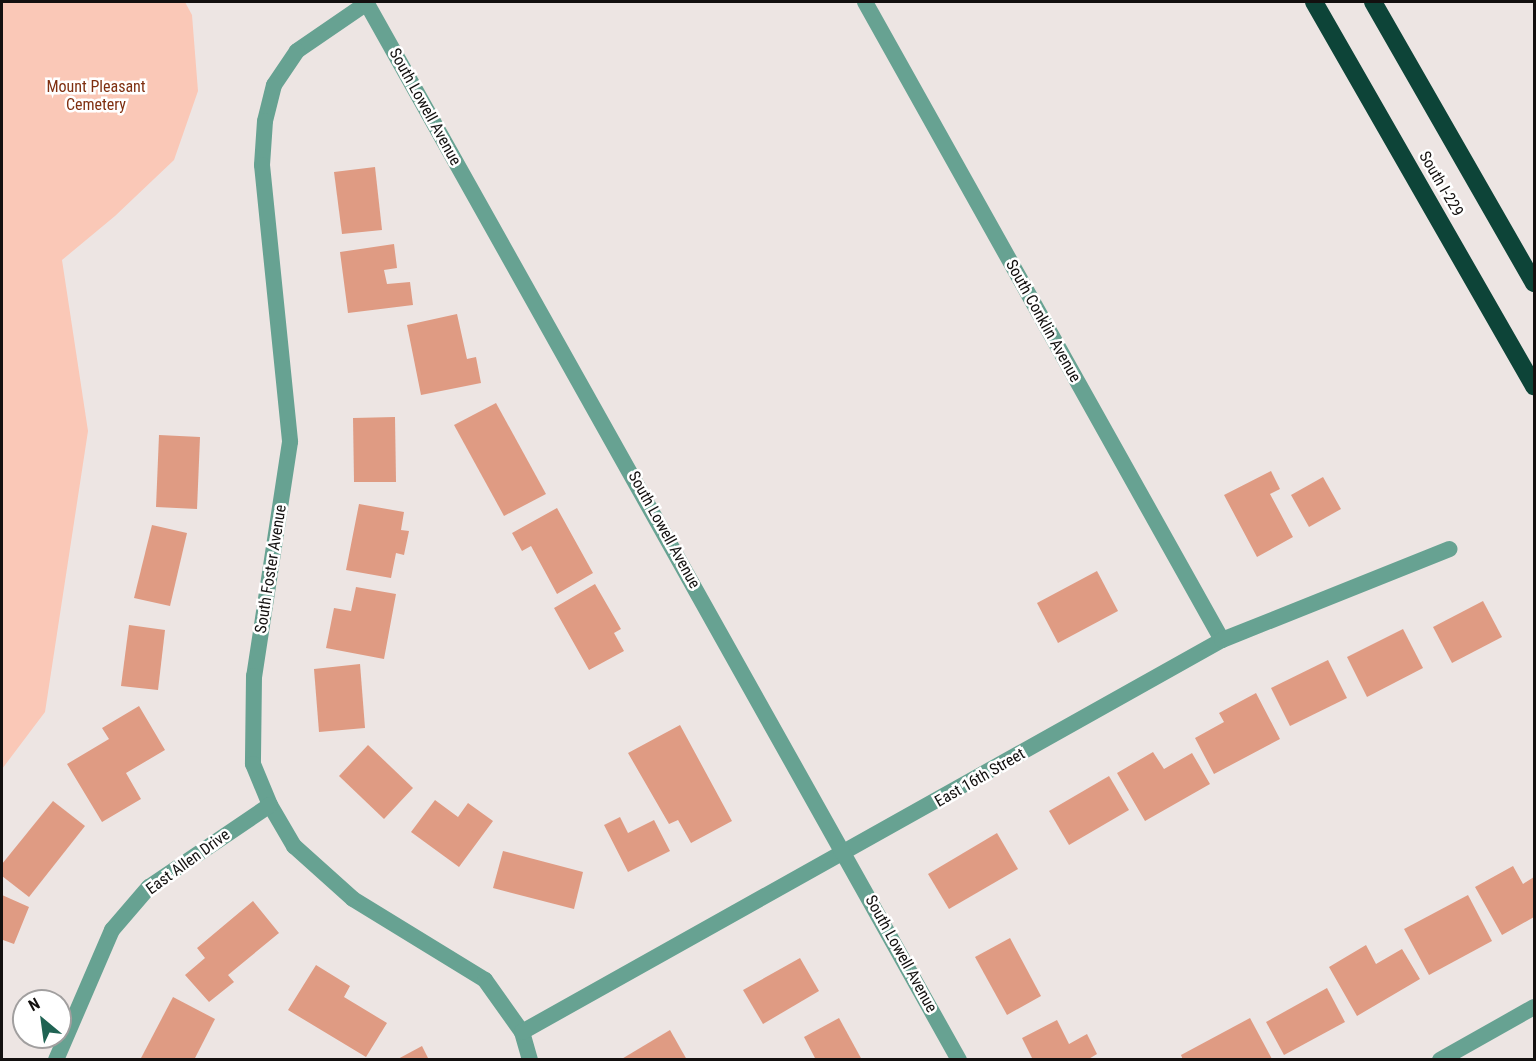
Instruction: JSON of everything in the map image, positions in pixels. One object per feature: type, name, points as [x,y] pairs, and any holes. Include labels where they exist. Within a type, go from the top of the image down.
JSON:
[{"type":"highway","name":"South I-229","points":[[1314,2],[1534,386]]},
{"type":"highway","name":"South I-229","points":[[1373,2],[1534,284]]},
{"type":"street","name":"South Foster Avenue","points":[[366,2],[297,51],[274,85],[265,122],[262,165],[290,442],[251,716],[253,764],[270,806],[294,846],[353,899],[485,981],[522,1032],[530,1059]]},
{"type":"street","name":"South Lowell Avenue","points":[[366,2],[959,1059]]},
{"type":"street","name":"South Conklin Avenue","points":[[865,2],[1222,640]]},
{"type":"street","name":"East 16th Street","points":[[522,1032],[846,854],[1222,640],[1449,549]]},
{"type":"street","name":"East Allen Drive","points":[[56,1059],[112,930],[149,887],[270,806]]},
{"type":"street","points":[[1440,1059],[1534,1007]]},
{"type":"green space","name":"Mount Pleasant Cemetery","points":[[2,2],[185,2],[192,15],[198,91],[174,160],[115,216],[62,260],[88,431],[45,712],[2,769]]},
{"type":"building","points":[[375,167],[382,230],[342,234],[334,172]]},
{"type":"building","points":[[394,244],[397,268],[384,270],[387,284],[410,282],[413,305],[348,313],[340,252]]},
{"type":"building","points":[[457,314],[467,359],[476,357],[481,383],[421,395],[407,325]]},
{"type":"building","points":[[496,403],[546,494],[504,516],[454,425]]},
{"type":"building","points":[[395,417],[396,482],[354,482],[353,418]]},
{"type":"building","points":[[159,435],[200,437],[197,509],[156,507]]},
{"type":"building","points":[[1271,471],[1280,489],[1270,494],[1293,537],[1257,557],[1224,495]]},
{"type":"building","points":[[1323,477],[1341,509],[1309,527],[1291,495]]},
{"type":"building","points":[[359,504],[404,512],[401,530],[409,531],[404,555],[396,553],[391,578],[346,570]]},
{"type":"building","points":[[557,508],[593,573],[557,594],[531,546],[522,551],[512,533]]},
{"type":"building","points":[[152,525],[187,533],[170,606],[134,598]]},
{"type":"building","points":[[1097,571],[1118,611],[1058,643],[1037,603]]},
{"type":"building","points":[[595,584],[621,629],[614,633],[624,651],[589,670],[554,608]]},
{"type":"building","points":[[356,587],[396,594],[384,659],[326,648],[334,608],[351,611]]},
{"type":"building","points":[[1483,601],[1502,637],[1452,663],[1433,627]]},
{"type":"building","points":[[129,625],[165,630],[158,690],[121,686]]},
{"type":"building","points":[[1403,629],[1423,668],[1367,697],[1347,657]]},
{"type":"building","points":[[1328,660],[1347,698],[1290,726],[1271,688]]},
{"type":"building","points":[[360,664],[365,728],[319,732],[314,669]]},
{"type":"building","points":[[1256,693],[1280,739],[1214,774],[1195,738],[1224,722],[1219,713]]},
{"type":"building","points":[[139,706],[165,750],[126,773],[141,799],[102,822],[67,764],[109,739],[102,728]]},
{"type":"building","points":[[680,725],[732,821],[691,843],[678,820],[669,824],[628,753]]},
{"type":"building","points":[[368,745],[413,788],[384,819],[339,776]]},
{"type":"building","points":[[1153,752],[1164,769],[1192,753],[1210,784],[1145,821],[1117,773]]},
{"type":"building","points":[[1109,776],[1129,810],[1069,845],[1049,811]]},
{"type":"building","points":[[435,800],[458,817],[468,803],[493,821],[459,867],[411,832]]},
{"type":"building","points":[[53,801],[85,826],[29,897],[2,876],[2,864]]},
{"type":"building","points":[[620,817],[628,833],[654,820],[670,851],[628,872],[604,825]]},
{"type":"building","points":[[997,833],[1018,869],[949,909],[928,874]]},
{"type":"building","points":[[503,851],[583,872],[574,909],[493,888]]},
{"type":"building","points":[[1513,866],[1523,884],[1534,877],[1534,917],[1502,935],[1475,887]]},
{"type":"building","points":[[2,895],[29,907],[14,944],[3,940],[2,944]]},
{"type":"building","points":[[1468,895],[1492,941],[1429,975],[1404,929]]},
{"type":"building","points":[[253,901],[279,933],[228,975],[234,982],[209,1002],[185,975],[205,958],[197,948]]},
{"type":"building","points":[[1010,938],[1041,996],[1007,1015],[975,957]]},
{"type":"building","points":[[1366,945],[1376,964],[1402,949],[1420,979],[1357,1016],[1329,967]]},
{"type":"building","points":[[800,958],[819,991],[763,1024],[743,990]]},
{"type":"building","points":[[316,965],[350,986],[344,997],[387,1023],[366,1057],[288,1010]]},
{"type":"building","points":[[1327,988],[1345,1022],[1284,1055],[1266,1022]]},
{"type":"building","points":[[173,997],[215,1019],[194,1060],[140,1060]]},
{"type":"building","points":[[839,1018],[862,1060],[816,1060],[804,1037]]},
{"type":"building","points":[[1250,1018],[1272,1059],[1183,1060],[1181,1055]]},
{"type":"building","points":[[1057,1020],[1069,1044],[1087,1034],[1097,1054],[1087,1060],[1033,1060],[1022,1038]]},
{"type":"building","points":[[670,1030],[687,1060],[620,1060]]},
{"type":"building","points":[[422,1046],[429,1060],[396,1060]]}]
